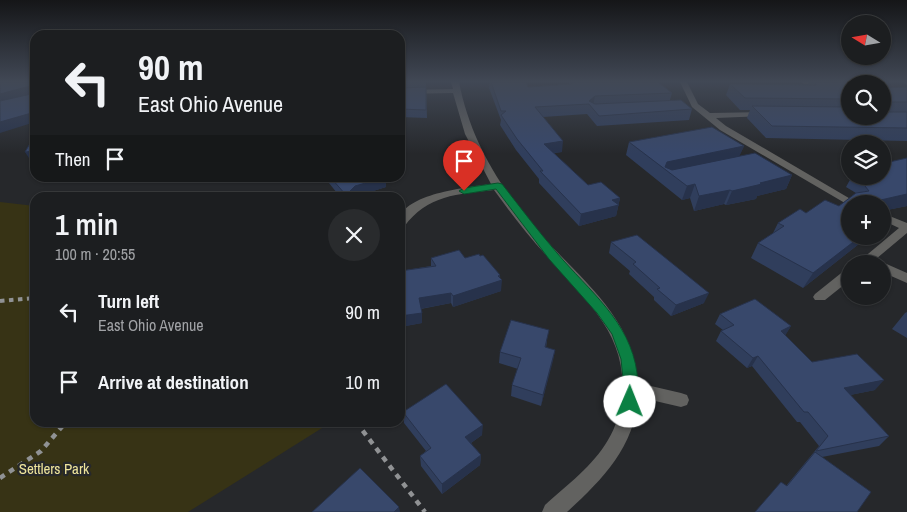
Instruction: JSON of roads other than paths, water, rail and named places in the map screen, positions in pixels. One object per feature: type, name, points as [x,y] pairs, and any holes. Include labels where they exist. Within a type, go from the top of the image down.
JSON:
[{"type":"street","points":[[460,106],[470,136],[498,186],[553,256],[602,309],[618,332],[628,359],[632,389],[628,415],[615,446],[600,468],[552,512]]},
{"type":"street","points":[[691,106],[723,128],[841,197]]},
{"type":"street","points":[[706,116],[776,115]]},
{"type":"street","points":[[753,161],[772,157]]},
{"type":"street","points":[[405,216],[419,203],[434,197],[498,186]]},
{"type":"street","points":[[877,255],[907,227],[891,220]]},
{"type":"street","points":[[891,271],[907,279]]},
{"type":"street","points":[[820,297],[841,280]]},
{"type":"street","points":[[632,389],[681,400]]},
{"type":"park label","name":"Settlers Park","points":[[54,468]]}]
